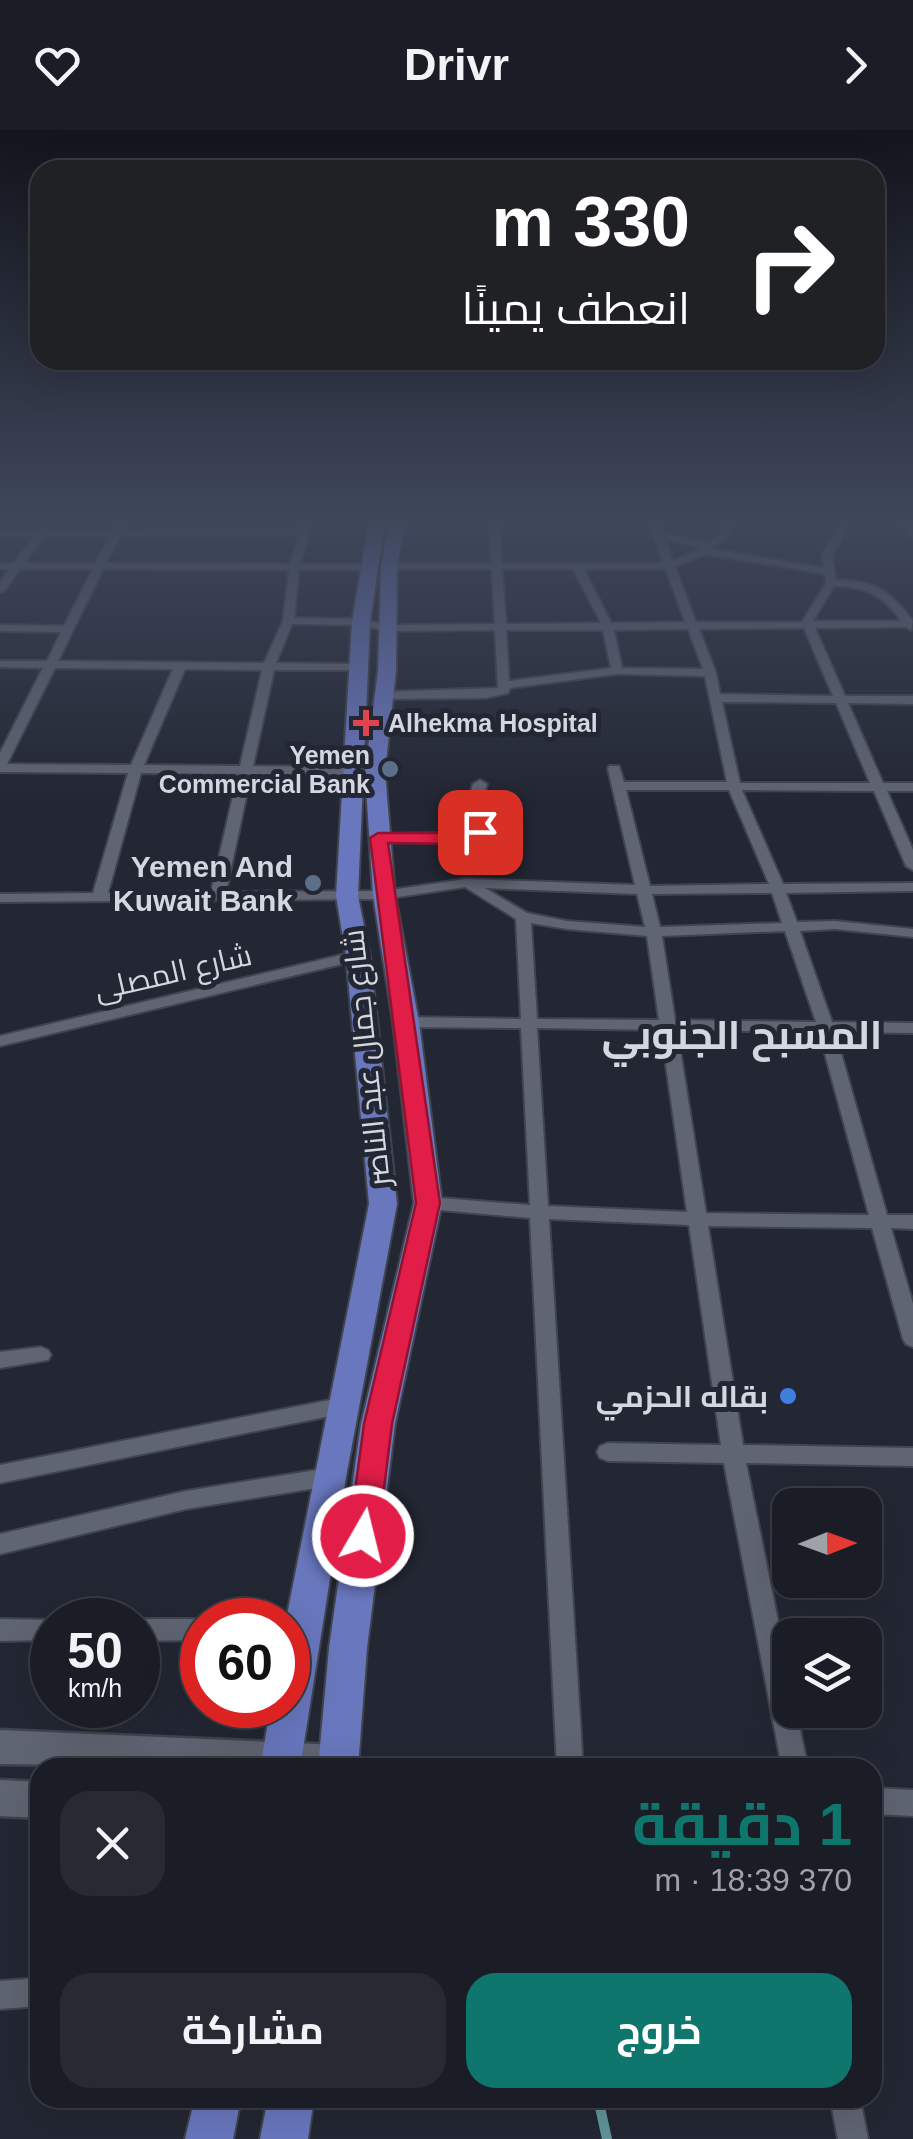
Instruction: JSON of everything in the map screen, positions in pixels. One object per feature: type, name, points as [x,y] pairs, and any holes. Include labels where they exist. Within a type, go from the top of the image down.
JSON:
[{"type":"main road","name":"شارع جمال عبد الناصر","points":[[341,1758],[348,1648],[378,1424],[428,1203],[378,838],[375,771],[383,695],[375,616]]},
{"type":"main road","name":"شارع جمال عبد الناصر","points":[[304,1598],[382,1204],[358,956],[347,896],[358,667],[374,625]]},
{"type":"main road","name":"شارع جمال عبد الناصر","points":[[281,1758],[285,1728]]},
{"type":"main road","points":[[0,1747],[206,1758]]},
{"type":"main road","points":[[0,1798],[30,1800]]},
{"type":"main road","points":[[209,2139],[216,2108]]},
{"type":"main road","points":[[284,2139],[289,2108]]},
{"type":"street","points":[[74,616],[0,767],[353,771]]},
{"type":"street","points":[[217,898],[269,665],[288,616]]},
{"type":"street","points":[[383,695],[486,694],[504,690],[502,616]]},
{"type":"street","points":[[602,616],[617,672]]},
{"type":"street","points":[[687,616],[717,698],[734,786],[778,889],[825,1026],[913,1340]]},
{"type":"street","points":[[807,623],[811,616]]},
{"type":"street","points":[[288,620],[374,625],[911,626]]},
{"type":"street","points":[[807,623],[913,866]]},
{"type":"street","points":[[0,628],[68,629]]},
{"type":"street","points":[[0,664],[358,667]]},
{"type":"street","points":[[99,898],[136,768],[181,664]]},
{"type":"street","points":[[506,685],[617,672],[710,673]]},
{"type":"street","points":[[717,698],[913,700]]},
{"type":"street","points":[[793,1758],[733,1452],[654,932],[616,777],[734,786],[913,787]]},
{"type":"street","points":[[378,838],[476,837],[480,832],[474,804],[480,784]]},
{"type":"street","points":[[0,898],[384,895],[466,883],[643,890],[913,887]]},
{"type":"street","points":[[466,883],[524,917],[654,932],[835,925],[913,933]]},
{"type":"street","points":[[524,917],[569,1758]]},
{"type":"street","name":"شارع المصلى","points":[[0,1041],[358,956]]},
{"type":"street","points":[[406,1022],[913,1028]]},
{"type":"street","points":[[428,1203],[542,1215],[696,1222],[913,1222]]},
{"type":"street","points":[[0,1360],[40,1354]]},
{"type":"street","points":[[0,1474],[345,1405]]},
{"type":"street","points":[[608,1452],[913,1456]]},
{"type":"street","points":[[0,1544],[186,1500],[329,1477]]},
{"type":"street","points":[[0,1630],[30,1630]]},
{"type":"street","points":[[882,1802],[913,1803]]},
{"type":"street","points":[[0,1995],[30,1993]]},
{"type":"street","points":[[847,2108],[853,2139]]},
{"type":"waterway","points":[[600,2108],[607,2139]]},
{"type":"place","name":"Alhekma Hospital","points":[[366,723]]},
{"type":"place","name":"Yemen Commercial Bank","points":[[390,769]]},
{"type":"place","name":"Yemen And Kuwait Bank","points":[[313,883]]},
{"type":"place","name":"بقاله الحزمي","points":[[788,1396]]},
{"type":"district","name":"المسبح الجنوبي","points":[[742,1035]]},
{"type":"route","points":[[363,1536],[378,1424],[428,1203],[378,838],[469,839],[480,832]]}]
